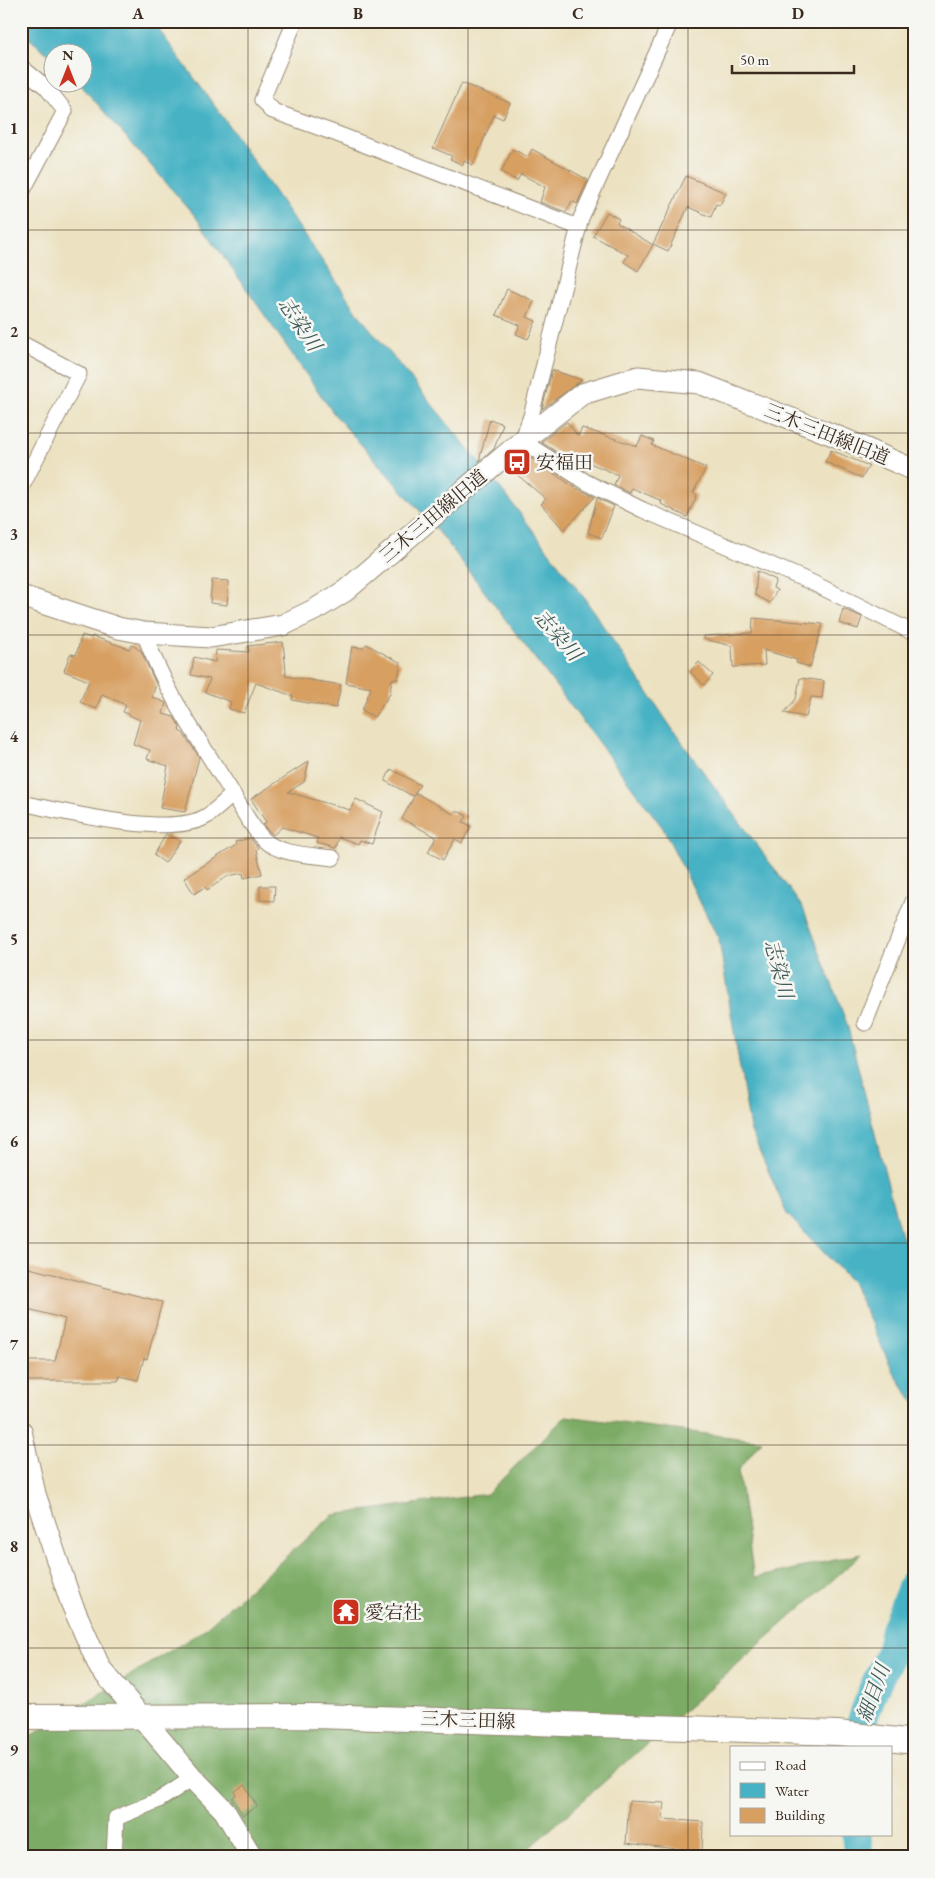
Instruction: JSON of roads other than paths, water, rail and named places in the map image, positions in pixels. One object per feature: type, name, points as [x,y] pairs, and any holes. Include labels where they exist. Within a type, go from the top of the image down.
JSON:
[{"type":"main road","name":"三木三田線","points":[[21,1717],[139,1715],[325,1716],[838,1733],[906,1741]]},
{"type":"street","points":[[295,21],[262,100],[272,109],[270,110],[578,227]]},
{"type":"street","points":[[671,21],[578,227],[531,416],[522,441],[586,482],[618,498],[813,583],[914,633]]},
{"type":"street","points":[[21,67],[46,87],[65,112],[21,194]]},
{"type":"street","points":[[21,343],[79,374],[21,488]]},
{"type":"street","name":"三木三田線旧道","points":[[21,596],[118,628],[144,633],[211,637],[283,625],[316,609],[345,590],[522,441],[582,394],[638,377],[699,383],[846,440],[914,470]]},
{"type":"street","points":[[144,633],[155,664],[175,704],[248,819],[265,841],[287,851],[333,858]]},
{"type":"street","points":[[21,803],[116,822],[169,826],[206,817],[233,794]]},
{"type":"street","points":[[865,1023],[914,899]]},
{"type":"street","points":[[21,1431],[35,1494],[70,1602],[100,1668],[193,1778],[224,1810],[252,1857]]},
{"type":"street","points":[[114,1857],[116,1818],[159,1800],[193,1778]]},
{"type":"water","name":"志染川","points":[[21,21],[151,21],[225,120],[363,320],[506,495],[585,599],[675,733],[803,908],[847,1024],[901,1236],[914,1261],[914,1403],[894,1373],[852,1282],[787,1214],[750,1129],[719,940],[663,828],[443,537],[334,414],[195,216],[87,92],[92,92],[92,42],[42,42],[42,49],[21,32]]},
{"type":"waterway","name":"細目川","points":[[853,1746],[873,1690],[890,1654],[895,1630],[914,1583]]},
{"type":"waterway","name":"細目川","points":[[856,1836],[859,1857]]},
{"type":"place","name":"安福田","points":[[517,462]]},
{"type":"place","name":"愛宕社","points":[[346,1612]]}]
